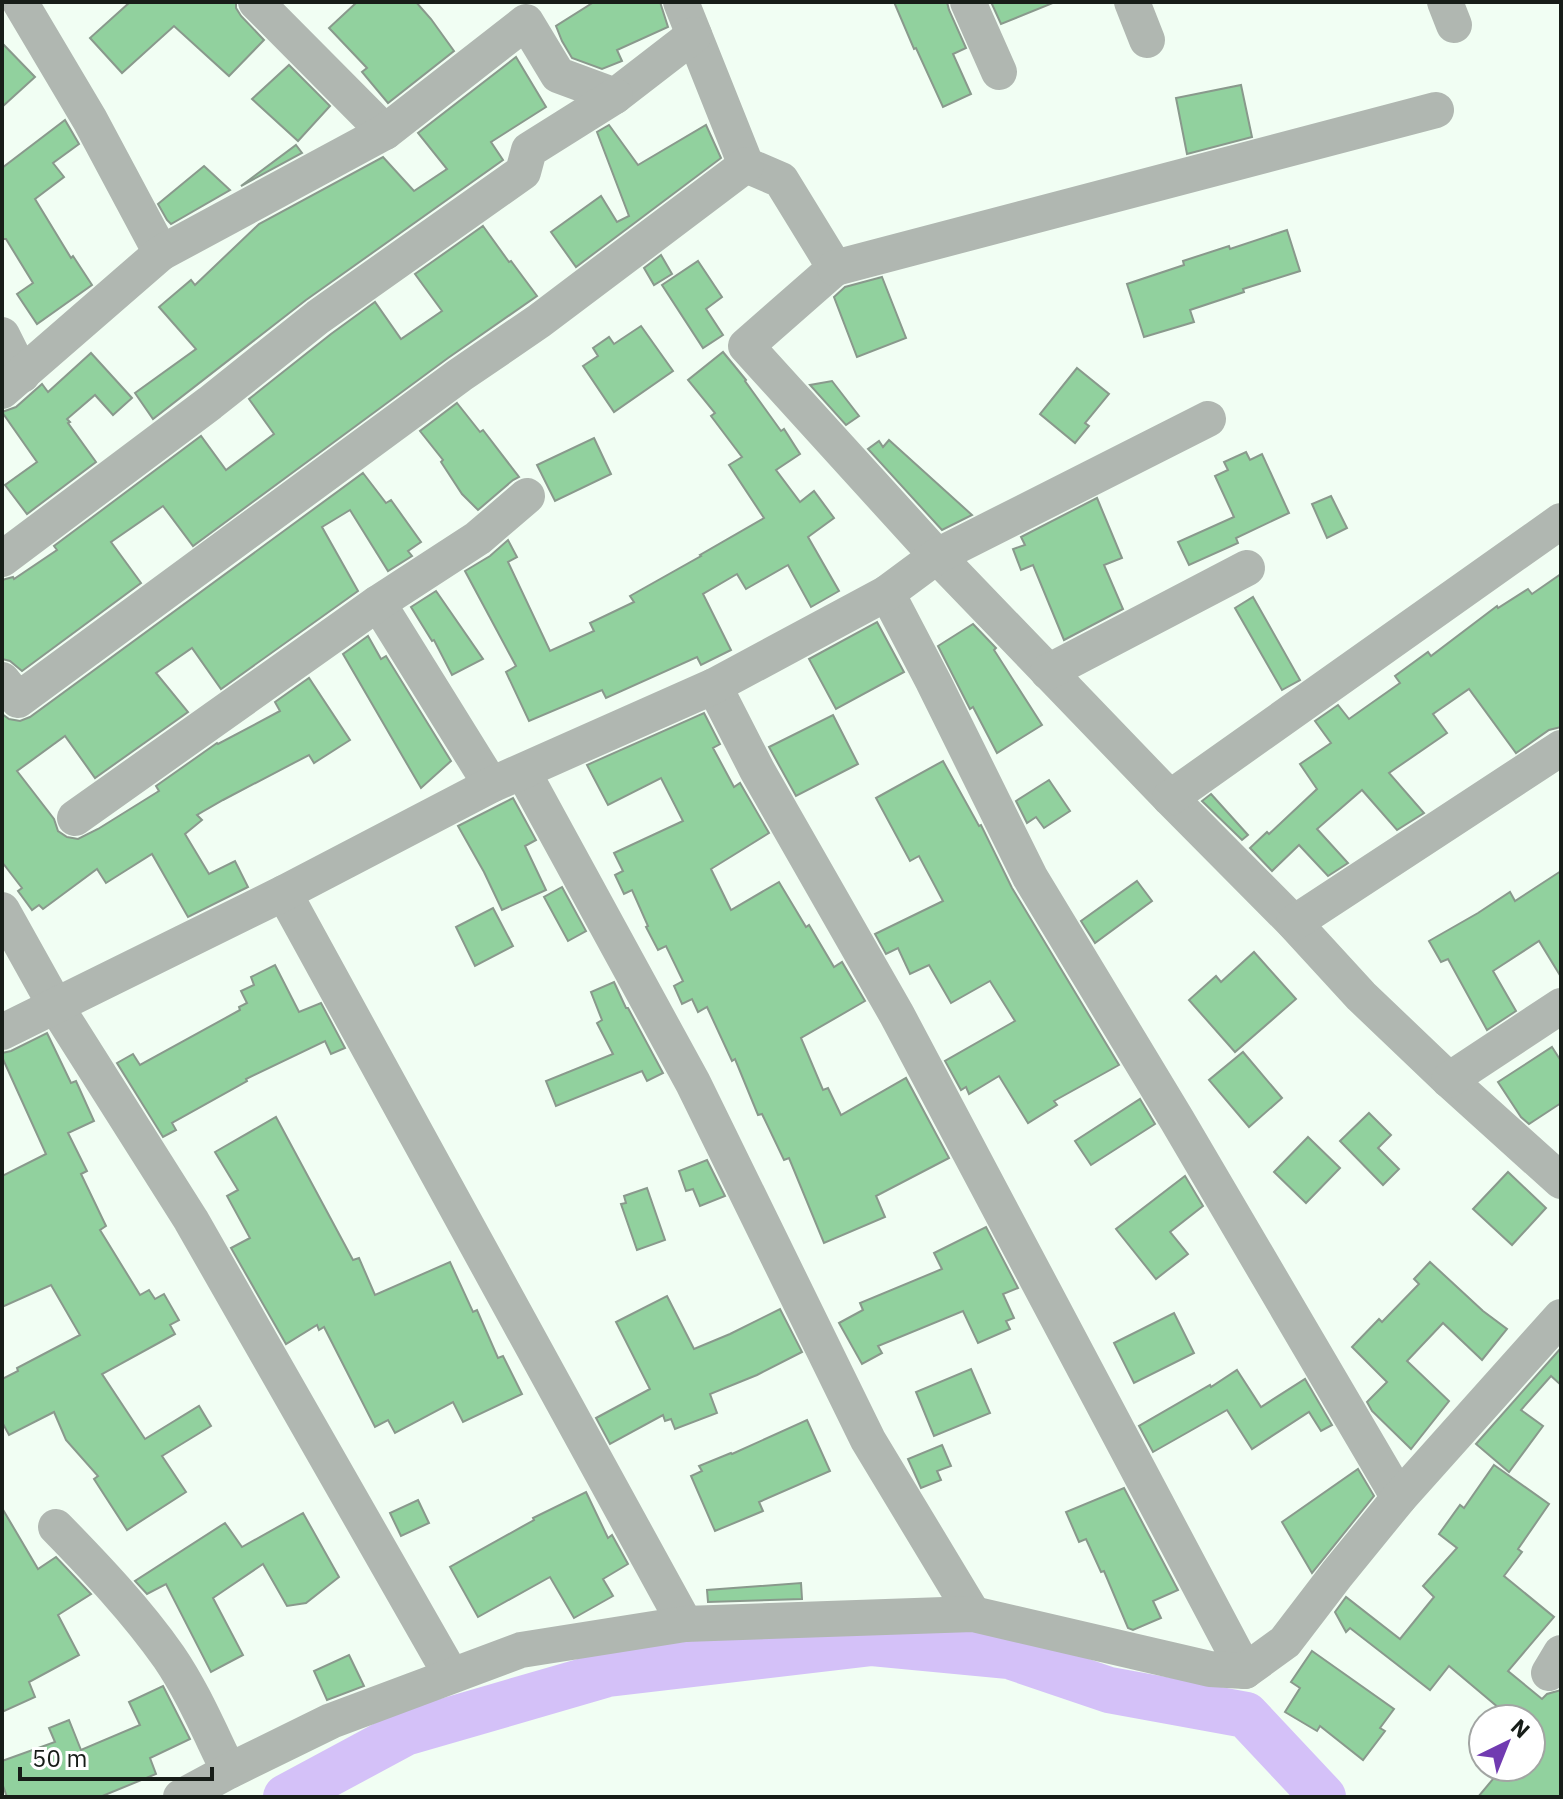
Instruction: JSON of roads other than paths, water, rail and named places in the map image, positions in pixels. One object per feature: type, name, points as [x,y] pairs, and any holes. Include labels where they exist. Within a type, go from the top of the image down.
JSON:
[{"type":"street","points":[[20,2],[90,120],[161,253]]},
{"type":"street","points":[[256,2],[385,132]]},
{"type":"street","points":[[968,2],[999,72]]},
{"type":"street","points":[[1132,2],[1147,40]]},
{"type":"street","points":[[2,559],[210,403],[318,317],[523,172],[529,150],[615,96],[688,18],[746,165],[781,180],[835,268]]},
{"type":"street","points":[[2,335],[12,383],[161,253],[385,132],[526,22],[558,75],[615,96]]},
{"type":"street","points":[[1436,110],[835,268],[746,346],[937,556],[1294,923],[1361,996],[1561,1181]]},
{"type":"street","points":[[2,680],[18,700],[460,375],[539,321],[746,165]]},
{"type":"street","points":[[2,1032],[284,893],[507,778],[714,686],[887,593],[937,556],[1208,419]]},
{"type":"street","points":[[75,818],[378,603],[478,538],[527,496]]},
{"type":"street","points":[[1170,798],[1561,521]]},
{"type":"street","points":[[1048,672],[1247,568]]},
{"type":"street","points":[[887,593],[1030,877],[1399,1498]]},
{"type":"street","points":[[378,603],[507,778],[693,1083],[868,1440],[973,1614]]},
{"type":"street","points":[[714,686],[757,770],[897,1015],[1245,1671]]},
{"type":"street","points":[[1294,923],[1561,748]]},
{"type":"street","points":[[284,893],[685,1624]]},
{"type":"street","points":[[2,910],[55,1005],[191,1220],[451,1675]]},
{"type":"street","points":[[1449,1080],[1561,1006]]},
{"type":"street","points":[[181,1797],[331,1721],[521,1650],[685,1624],[973,1614],[1210,1669],[1245,1671],[1285,1642],[1399,1498],[1561,1317]]},
{"type":"street","points":[[56,1527],[119,1596],[169,1658],[229,1771]]},
{"type":"waterway","points":[[286,1797],[405,1733],[608,1674],[872,1643],[1009,1656],[1109,1690],[1246,1715],[1323,1797]]}]
